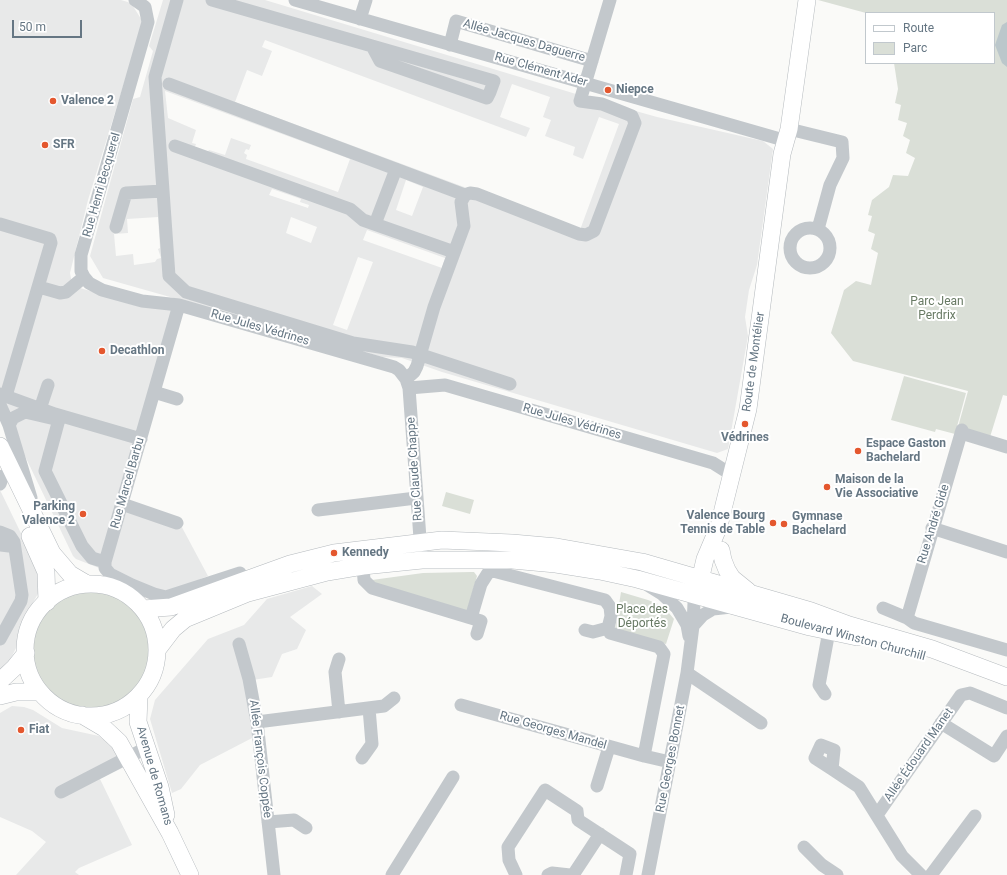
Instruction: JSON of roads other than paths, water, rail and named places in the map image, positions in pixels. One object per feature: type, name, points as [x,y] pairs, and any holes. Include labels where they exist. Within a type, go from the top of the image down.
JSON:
[{"type":"main road","name":"Route de Montélier","points":[[697,592],[721,550],[755,411],[779,242],[782,154],[788,135],[807,0]]},
{"type":"main road","name":"Route de Montélier","points":[[697,592],[705,559],[718,526],[748,409],[779,242]]},
{"type":"main road","points":[[0,446],[38,527],[56,560],[70,574],[87,584]]},
{"type":"main road","points":[[1,477],[46,572],[47,602]]},
{"type":"main road","points":[[143,609],[171,608],[202,598],[290,564],[341,552],[420,541],[473,541],[558,547],[642,562],[697,592]]},
{"type":"main road","points":[[721,550],[727,570],[750,593]]},
{"type":"main road","points":[[157,650],[173,629],[184,619],[202,598],[248,593],[294,580],[363,566],[422,560],[511,567],[556,564],[638,579],[697,592]]},
{"type":"main road","points":[[87,584],[103,585],[118,590],[132,598],[143,609],[153,628],[157,650],[152,674],[139,696],[118,710],[94,716],[82,715],[59,707],[40,692],[28,667],[26,653],[29,630],[33,620],[47,602],[66,590],[87,584]]},
{"type":"main road","name":"Boulevard Winston Churchill","points":[[697,592],[750,593],[932,649],[1007,677]]},
{"type":"main road","name":"Boulevard Winston Churchill","points":[[697,592],[737,606],[829,631],[862,638],[930,658],[1007,687]]},
{"type":"main road","points":[[0,681],[14,668],[26,653]]},
{"type":"main road","points":[[0,696],[16,692],[40,692]]},
{"type":"main road","name":"Avenue de Romans","points":[[139,696],[138,722],[160,787],[170,833]]},
{"type":"main road","name":"Avenue de Romans","points":[[82,715],[112,734],[129,757],[170,833],[190,875]]},
{"type":"street","points":[[177,0],[155,77],[169,276],[186,292],[353,343],[412,352],[510,384]]},
{"type":"street","points":[[212,0],[494,81],[487,98],[380,61],[372,46]]},
{"type":"street","name":"Rue Clément Ader","points":[[295,0],[586,83],[788,135],[842,142],[843,158],[830,185],[818,229]]},
{"type":"street","points":[[360,19],[366,0]]},
{"type":"street","points":[[169,84],[465,194],[477,194],[579,234],[586,235],[594,232],[635,123],[632,116],[602,104],[580,101],[610,0]]},
{"type":"street","name":"Rue Henri Becquerel","points":[[84,277],[81,270],[82,255],[148,22],[143,2]]},
{"type":"street","name":"Allée Jacques Daguerre","points":[[450,45],[456,21],[592,61]]},
{"type":"street","points":[[175,146],[350,209],[362,220],[454,252]]},
{"type":"street","points":[[375,224],[396,169]]},
{"type":"street","points":[[116,227],[126,193],[163,191]]},
{"type":"street","points":[[408,383],[414,372],[434,307],[464,226],[461,202],[465,194]]},
{"type":"street","points":[[0,224],[50,240],[39,287],[2,399],[28,486],[38,527]]},
{"type":"street","points":[[810,227],[818,229],[827,235],[831,244],[830,255],[824,263],[814,268],[804,267],[796,262],[790,253],[779,242],[801,229],[810,227]]},
{"type":"street","points":[[39,287],[60,293],[66,292],[84,277],[89,283],[102,290],[142,301],[179,305]]},
{"type":"street","name":"Rue Jules Védrines","points":[[179,305],[394,367],[403,374],[408,383],[445,385],[709,462],[722,467],[732,475]]},
{"type":"street","name":"Rue Marcel Barbu","points":[[105,562],[179,305]]},
{"type":"street","name":"Rue Claude Chappe","points":[[408,383],[422,560]]},
{"type":"street","points":[[40,408],[48,385]]},
{"type":"street","points":[[154,392],[178,399]]},
{"type":"street","points":[[2,399],[40,408],[141,439]]},
{"type":"street","points":[[9,425],[13,418],[25,412],[55,419],[58,423],[45,471],[82,546],[92,558],[105,562],[105,568],[110,574],[154,594],[166,597],[202,598]]},
{"type":"street","name":"Rue André Gide","points":[[907,618],[932,528],[962,432],[1007,447]]},
{"type":"street","points":[[318,510],[416,498]]},
{"type":"street","points":[[122,504],[177,523]]},
{"type":"street","points":[[932,528],[1007,552]]},
{"type":"street","points":[[0,532],[10,536],[14,542],[22,595],[1,635]]},
{"type":"street","points":[[3,543],[16,562]]},
{"type":"street","points":[[363,566],[364,580],[372,588],[481,621],[477,634]]},
{"type":"street","points":[[471,618],[487,566]]},
{"type":"street","points":[[511,567],[604,600],[610,607],[611,616],[608,628],[610,633],[659,647],[664,654],[644,756]]},
{"type":"street","points":[[638,579],[678,608],[690,626],[703,615],[713,610],[737,606]]},
{"type":"street","name":"Rue Georges Bonnet","points":[[650,874],[687,673],[690,626],[697,592]]},
{"type":"street","points":[[883,608],[907,618],[914,623],[1007,650]]},
{"type":"street","points":[[585,630],[593,632],[608,628]]},
{"type":"street","points":[[825,694],[819,685],[829,631]]},
{"type":"street","name":"Allée François Coppée","points":[[239,644],[249,679],[257,722],[274,875]]},
{"type":"street","points":[[339,660],[335,672],[339,712]]},
{"type":"street","points":[[687,673],[761,723]]},
{"type":"street","name":"Allée Édouard Manet","points":[[877,815],[961,695],[970,693],[1007,708]]},
{"type":"street","points":[[257,722],[384,706],[394,698]]},
{"type":"street","name":"Rue Georges Mandel","points":[[461,705],[670,762]]},
{"type":"street","points":[[362,758],[372,744],[369,708]]},
{"type":"street","points":[[941,723],[994,756],[1007,736]]},
{"type":"street","points":[[598,786],[609,746]]},
{"type":"street","points":[[60,792],[146,748]]},
{"type":"street","name":"Allée Édouard Manet","points":[[832,769],[859,787],[902,856],[921,875]]},
{"type":"street","points":[[392,875],[453,777]]},
{"type":"street","points":[[516,875],[509,860],[508,846],[545,790],[577,811],[578,820],[630,854],[626,875]]},
{"type":"street","points":[[931,875],[975,816]]},
{"type":"street","points":[[268,822],[294,820],[306,828]]},
{"type":"street","points":[[548,875],[552,873],[572,875],[600,834]]},
{"type":"street","points":[[804,848],[822,865],[837,875]]},
{"type":"place","name":"Niepce","points":[[608,90]]},
{"type":"place","name":"Valence 2","points":[[53,101]]},
{"type":"place","name":"SFR","points":[[45,145]]},
{"type":"place","name":"Decathlon","points":[[102,351]]},
{"type":"place","name":"Védrines","points":[[745,424]]},
{"type":"place","name":"Espace Gaston Bachelard","points":[[858,451]]},
{"type":"place","name":"Maison de la Vie Associative","points":[[827,487]]},
{"type":"place","name":"Parking Valence 2","points":[[83,514]]},
{"type":"place","name":"Valence Bourg Tennis de Table","points":[[773,523]]},
{"type":"place","name":"Gymnase Bachelard","points":[[784,524]]},
{"type":"place","name":"Kennedy","points":[[334,553]]},
{"type":"place","name":"Fiat","points":[[21,730]]},
{"type":"park label","name":"Parc Jean Perdrix","points":[[937,309]]},
{"type":"park label","name":"Place des Déportés","points":[[642,617]]}]
